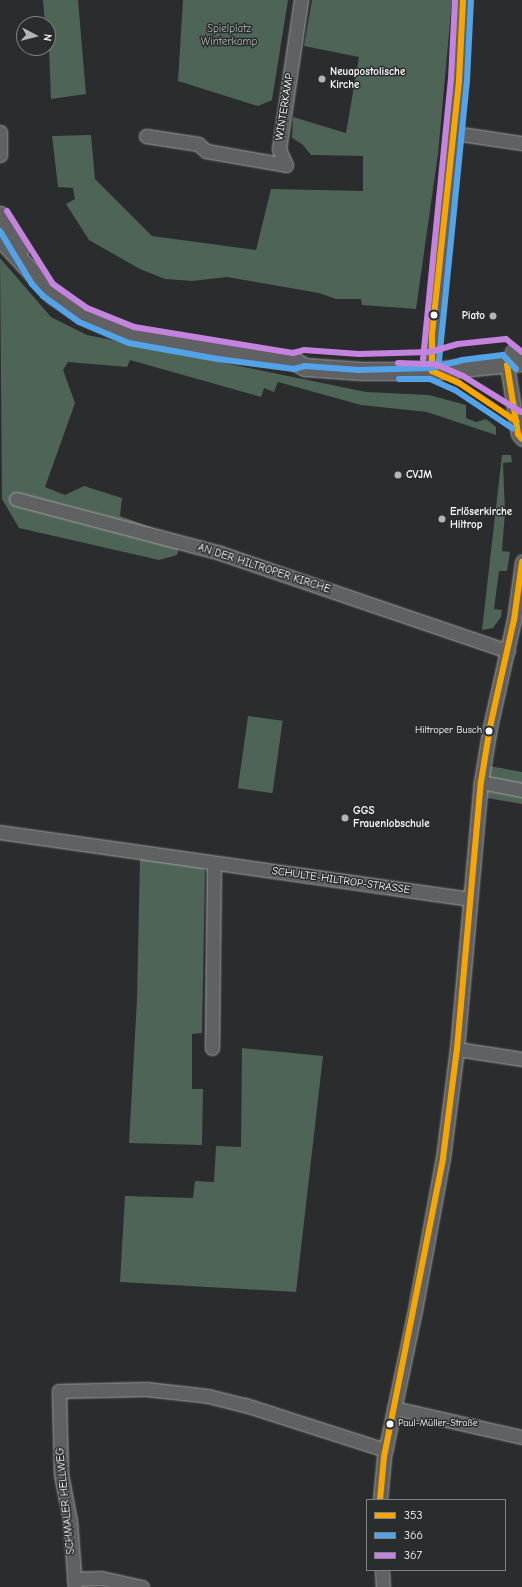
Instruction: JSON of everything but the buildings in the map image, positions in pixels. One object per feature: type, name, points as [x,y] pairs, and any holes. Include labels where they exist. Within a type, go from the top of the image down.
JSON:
[{"type":"main road","points":[[0,214],[39,280]]},
{"type":"main road","points":[[0,238],[53,295],[71,307],[111,328],[218,351],[294,361],[304,358],[431,365],[518,359]]},
{"type":"street","name":"WINTERKAMP","points":[[146,136],[198,144],[206,152],[286,165],[279,148],[301,0]]},
{"type":"street","points":[[431,365],[454,133],[463,0]]},
{"type":"street","points":[[0,132],[0,155]]},
{"type":"street","points":[[454,133],[522,143]]},
{"type":"street","points":[[518,359],[519,421],[522,439]]},
{"type":"street","name":"AN DER HILTROPER KIRCHE","points":[[16,499],[220,553],[508,651]]},
{"type":"street","points":[[380,1499],[385,1450],[431,1229],[457,1049],[469,899],[481,782],[490,727],[508,651],[522,562]]},
{"type":"street","points":[[481,782],[522,790]]},
{"type":"street","name":"SCHULTE-HILTROP-STRASSE","points":[[0,832],[469,899]]},
{"type":"street","points":[[212,1048],[214,863]]},
{"type":"street","points":[[457,1049],[522,1059]]},
{"type":"street","name":"SCHMALER HELLWEG","points":[[74,1583],[70,1521],[63,1487],[59,1391],[146,1389],[208,1396],[245,1405],[385,1450]]},
{"type":"street","points":[[394,1408],[522,1437]]},
{"type":"street","points":[[382,1571],[383,1587]]},
{"type":"street","points":[[74,1583],[101,1578],[142,1587]]},
{"type":"green space","points":[[43,0],[78,0],[86,94],[51,99],[49,56],[56,56],[56,16],[44,16]]},
{"type":"green space","name":"Spielplatz Winterkamp","points":[[183,0],[288,0],[272,100],[258,106],[178,81]]},
{"type":"green space","points":[[312,0],[452,0],[438,154],[416,309],[362,305],[361,299],[336,299],[319,293],[227,277],[192,281],[165,279],[140,269],[89,240],[66,204],[75,199],[73,188],[58,187],[52,136],[91,135],[95,179],[152,236],[256,250],[271,189],[363,191],[363,156],[311,155],[302,144],[292,138],[293,117],[346,133],[359,57],[304,46]]},
{"type":"green space","points":[[0,258],[51,317],[87,335],[366,392],[429,395],[466,405],[466,418],[476,422],[486,419],[496,427],[496,435],[427,412],[361,405],[278,382],[274,392],[264,388],[261,397],[130,360],[127,367],[68,362],[63,370],[75,403],[45,487],[65,495],[84,486],[122,498],[120,516],[181,538],[177,555],[159,560],[19,528],[2,499]]},
{"type":"green space","points":[[502,455],[511,455],[512,462],[503,463],[505,512],[502,551],[510,552],[507,571],[499,571],[494,609],[502,610],[501,617],[493,628],[482,630]]},
{"type":"green space","points":[[248,716],[283,721],[272,793],[238,788]]},
{"type":"green space","points":[[490,766],[522,772],[522,804],[487,798]]},
{"type":"green space","points":[[140,858],[200,867],[205,870],[202,1033],[192,1034],[192,1089],[203,1089],[202,1145],[129,1143],[137,999]]},
{"type":"green space","points":[[242,1048],[323,1056],[296,1292],[120,1282],[125,1196],[193,1198],[195,1181],[214,1182],[216,1146],[241,1147]]},
{"type":"transit line","name":"367","points":[[423,359],[451,79],[455,0]]},
{"type":"transit line","name":"353","points":[[432,371],[432,334],[459,80],[463,0]]},
{"type":"transit line","name":"366","points":[[439,361],[467,81],[471,0]]},
{"type":"transit line","name":"367","points":[[7,211],[53,284],[87,308],[134,327],[293,353],[304,350],[359,354],[430,352],[458,344],[506,339],[522,352]]},
{"type":"transit line","name":"366","points":[[0,231],[32,284],[43,296],[79,322],[129,343],[218,359],[294,369],[305,366],[359,370],[431,368],[462,360],[503,355],[516,369]]},
{"type":"transit line","name":"367","points":[[398,363],[435,364],[463,376],[521,412]]},
{"type":"transit line","name":"353","points":[[507,365],[518,434],[522,439]]},
{"type":"transit line","name":"353","points":[[432,371],[459,383],[516,421]]},
{"type":"transit line","name":"366","points":[[399,379],[430,379],[455,390],[512,428]]},
{"type":"transit line","name":"353","points":[[380,1499],[384,1457],[443,1158],[457,1049],[481,782],[490,727],[514,620],[522,562]]},
{"type":"place","name":"Neuapostolische Kirche","points":[[322,79]]},
{"type":"place","name":"Piato","points":[[493,316]]},
{"type":"place","name":"CVJM","points":[[398,475]]},
{"type":"place","name":"Erlöserkirche Hiltrop","points":[[442,519]]},
{"type":"place","name":"Hiltroper Busch","points":[[489,731]]},
{"type":"place","name":"GGS Frauenlobschule","points":[[345,818]]},
{"type":"place","name":"Paul-Müller-Straße","points":[[390,1424]]}]
